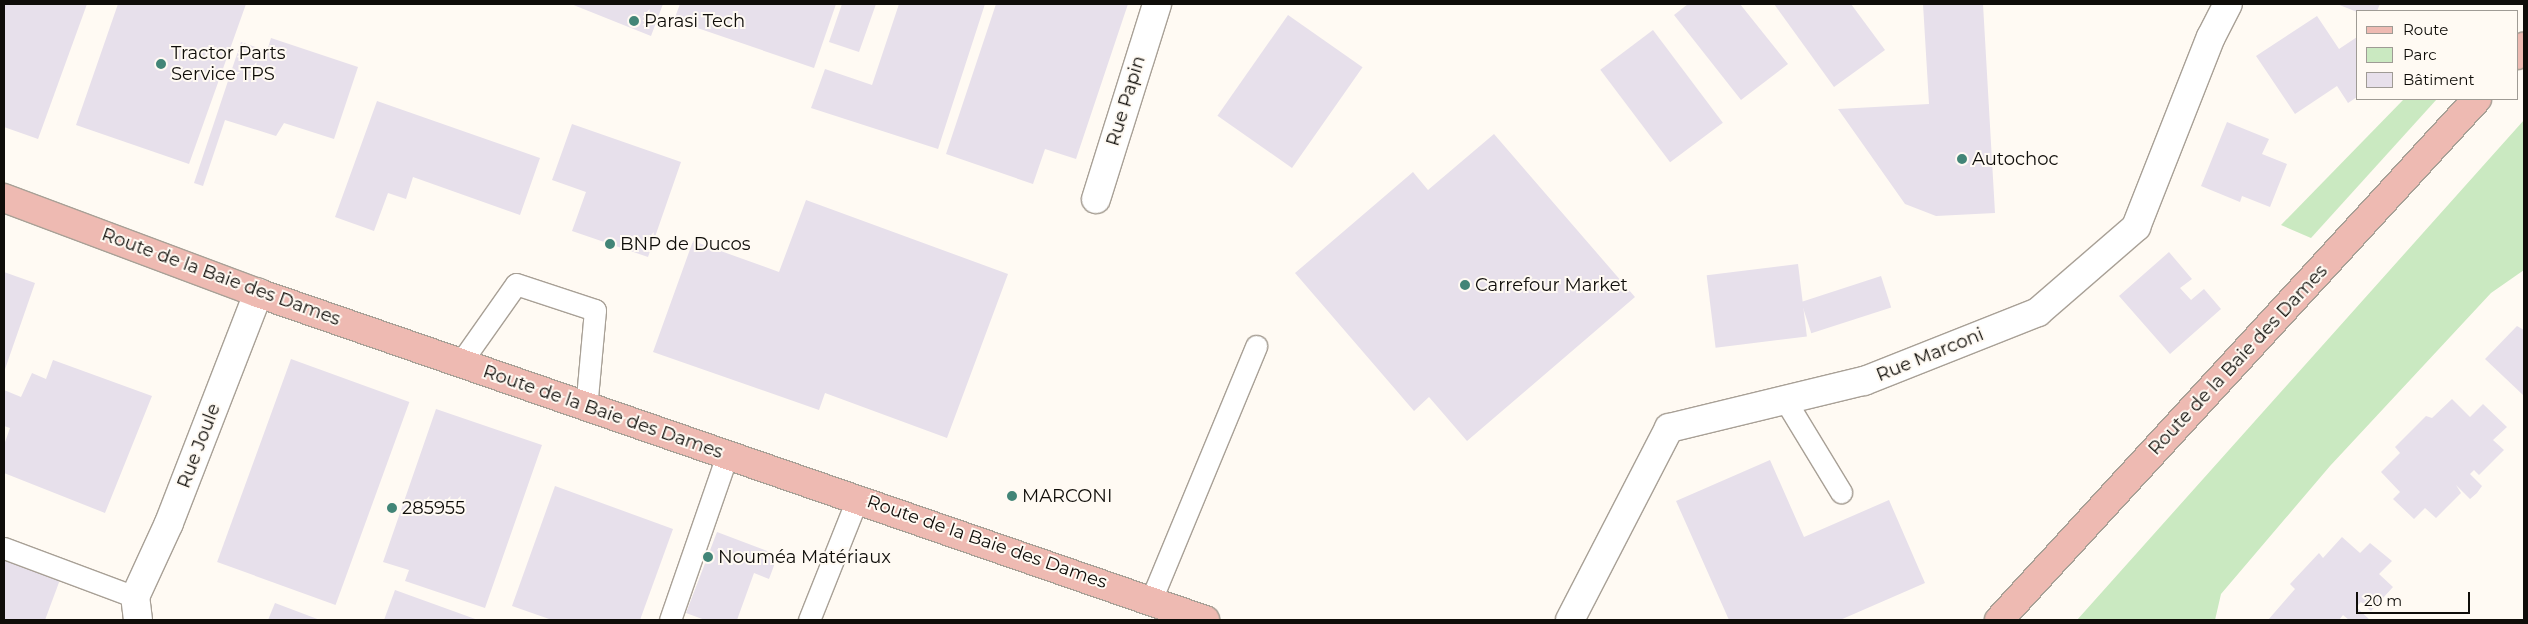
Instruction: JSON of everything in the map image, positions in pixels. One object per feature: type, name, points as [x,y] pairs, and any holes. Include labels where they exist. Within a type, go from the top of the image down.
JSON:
[{"type":"main road","name":"Route de la Baie des Dames","points":[[1999,620],[2476,100]]},
{"type":"main road","name":"Route de la Baie des Dames","points":[[4,198],[258,292],[461,362],[586,408],[858,497],[1205,620]]},
{"type":"street","name":"Rue Papin","points":[[1096,199],[1157,4]]},
{"type":"street","name":"Rue Marconi","points":[[1570,620],[1669,428],[1864,381],[2038,312],[2136,227],[2211,37],[2228,4]]},
{"type":"street","name":"Rue Joule","points":[[137,608],[258,292]]},
{"type":"lane","points":[[461,362],[516,284],[594,310],[586,408]]},
{"type":"lane","points":[[1151,600],[1256,346]]},
{"type":"lane","points":[[1785,400],[1841,492]]},
{"type":"lane","points":[[670,620],[727,455]]},
{"type":"lane","points":[[809,620],[858,497]]},
{"type":"lane","name":"Rue Joule","points":[[4,548],[137,608]]},
{"type":"green space","points":[[2403,100],[2436,100],[2311,238],[2281,225]]},
{"type":"green space","points":[[2524,120],[2524,270],[2491,293],[2330,466],[2221,594],[2215,620],[2077,620]]},
{"type":"building","points":[[4,4],[87,4],[38,139],[4,127]]},
{"type":"building","name":"Tractor Parts Service TPS","points":[[118,4],[246,4],[189,164],[76,125]]},
{"type":"building","name":"Parasi Tech","points":[[571,4],[663,4],[651,36]]},
{"type":"building","points":[[680,4],[836,4],[814,68],[674,20]]},
{"type":"building","points":[[842,4],[876,4],[859,52],[829,42]]},
{"type":"building","points":[[899,4],[985,4],[938,149],[811,108],[825,69],[872,85]]},
{"type":"building","points":[[996,4],[1128,4],[1076,159],[1045,149],[1033,184],[946,154]]},
{"type":"building","points":[[1688,4],[1740,4],[1788,64],[1741,100],[1674,15]]},
{"type":"building","points":[[1774,4],[1851,4],[1885,50],[1834,87]]},
{"type":"building","name":"Autochoc","points":[[1923,4],[1983,4],[1995,213],[1936,216],[1905,204],[1838,109],[1929,104]]},
{"type":"building","points":[[2337,4],[2380,4],[2377,10],[2356,10],[2356,12]]},
{"type":"building","points":[[1288,15],[1363,67],[1292,168],[1217,116]]},
{"type":"building","points":[[2317,16],[2339,49],[2356,38],[2356,98],[2348,103],[2337,86],[2295,114],[2256,56]]},
{"type":"building","points":[[1653,30],[1723,123],[1670,162],[1600,70]]},
{"type":"building","points":[[271,38],[358,67],[334,139],[284,123],[276,136],[225,120],[203,186],[194,183],[241,42],[267,51]]},
{"type":"building","points":[[377,101],[540,158],[520,215],[413,177],[406,199],[388,193],[374,231],[335,217]]},
{"type":"building","points":[[2227,122],[2269,139],[2262,154],[2287,164],[2270,207],[2242,196],[2240,202],[2201,186]]},
{"type":"building","points":[[572,124],[681,162],[648,257],[572,231],[586,192],[552,180]]},
{"type":"building","name":"Carrefour Market","points":[[1494,134],[1635,297],[1467,441],[1429,397],[1414,411],[1295,273],[1413,172],[1428,190]]},
{"type":"building","points":[[806,200],[1008,274],[947,438],[825,393],[819,410],[653,352],[693,241],[779,272]]},
{"type":"building","points":[[2169,252],[2192,279],[2180,288],[2191,300],[2204,289],[2221,309],[2170,354],[2119,296]]},
{"type":"building","points":[[1798,264],[1807,336],[1716,348],[1707,275]]},
{"type":"building","points":[[4,272],[35,283],[4,372]]},
{"type":"building","points":[[1881,276],[1891,307],[1811,333],[1801,302]]},
{"type":"building","points":[[2517,326],[2524,330],[2523,395],[2485,359]]},
{"type":"building","points":[[291,359],[409,402],[336,605],[217,562]]},
{"type":"building","points":[[53,360],[152,396],[105,513],[4,473],[4,445],[10,428],[4,426],[4,390],[21,397],[32,373],[46,379]]},
{"type":"building","points":[[2452,399],[2470,417],[2483,404],[2507,427],[2493,440],[2504,450],[2479,475],[2474,470],[2470,474],[2482,486],[2470,499],[2456,485],[2461,493],[2436,518],[2425,508],[2414,519],[2393,499],[2400,492],[2381,472],[2400,453],[2395,447],[2426,416],[2432,418]]},
{"type":"building","points":[[436,409],[542,445],[485,608],[405,581],[409,570],[383,562]]},
{"type":"building","points":[[1770,460],[1804,537],[1889,500],[1925,583],[1840,620],[1729,620],[1676,501]]},
{"type":"building","points":[[555,486],[673,529],[640,620],[552,620],[512,606]]},
{"type":"building","points":[[717,532],[778,555],[769,579],[754,573],[737,620],[705,620],[686,613]]},
{"type":"building","points":[[2342,537],[2360,553],[2370,543],[2392,561],[2379,574],[2393,587],[2371,611],[2361,602],[2356,607],[2370,620],[2349,620],[2343,615],[2339,620],[2268,620],[2295,589],[2290,584],[2319,553],[2323,558]]},
{"type":"building","points":[[4,557],[61,577],[45,620],[4,620]]},
{"type":"building","points":[[395,590],[478,620],[384,620]]},
{"type":"building","points":[[275,603],[320,620],[268,620]]},
{"type":"place","name":"Parasi Tech","points":[[634,21]]},
{"type":"place","name":"Tractor Parts Service TPS","points":[[161,64]]},
{"type":"place","name":"Autochoc","points":[[1962,159]]},
{"type":"place","name":"BNP de Ducos","points":[[610,244]]},
{"type":"place","name":"Carrefour Market","points":[[1465,285]]},
{"type":"place","name":"MARCONI","points":[[1012,496]]},
{"type":"place","name":"285955","points":[[392,508]]},
{"type":"place","name":"Nouméa Matériaux","points":[[708,557]]}]
